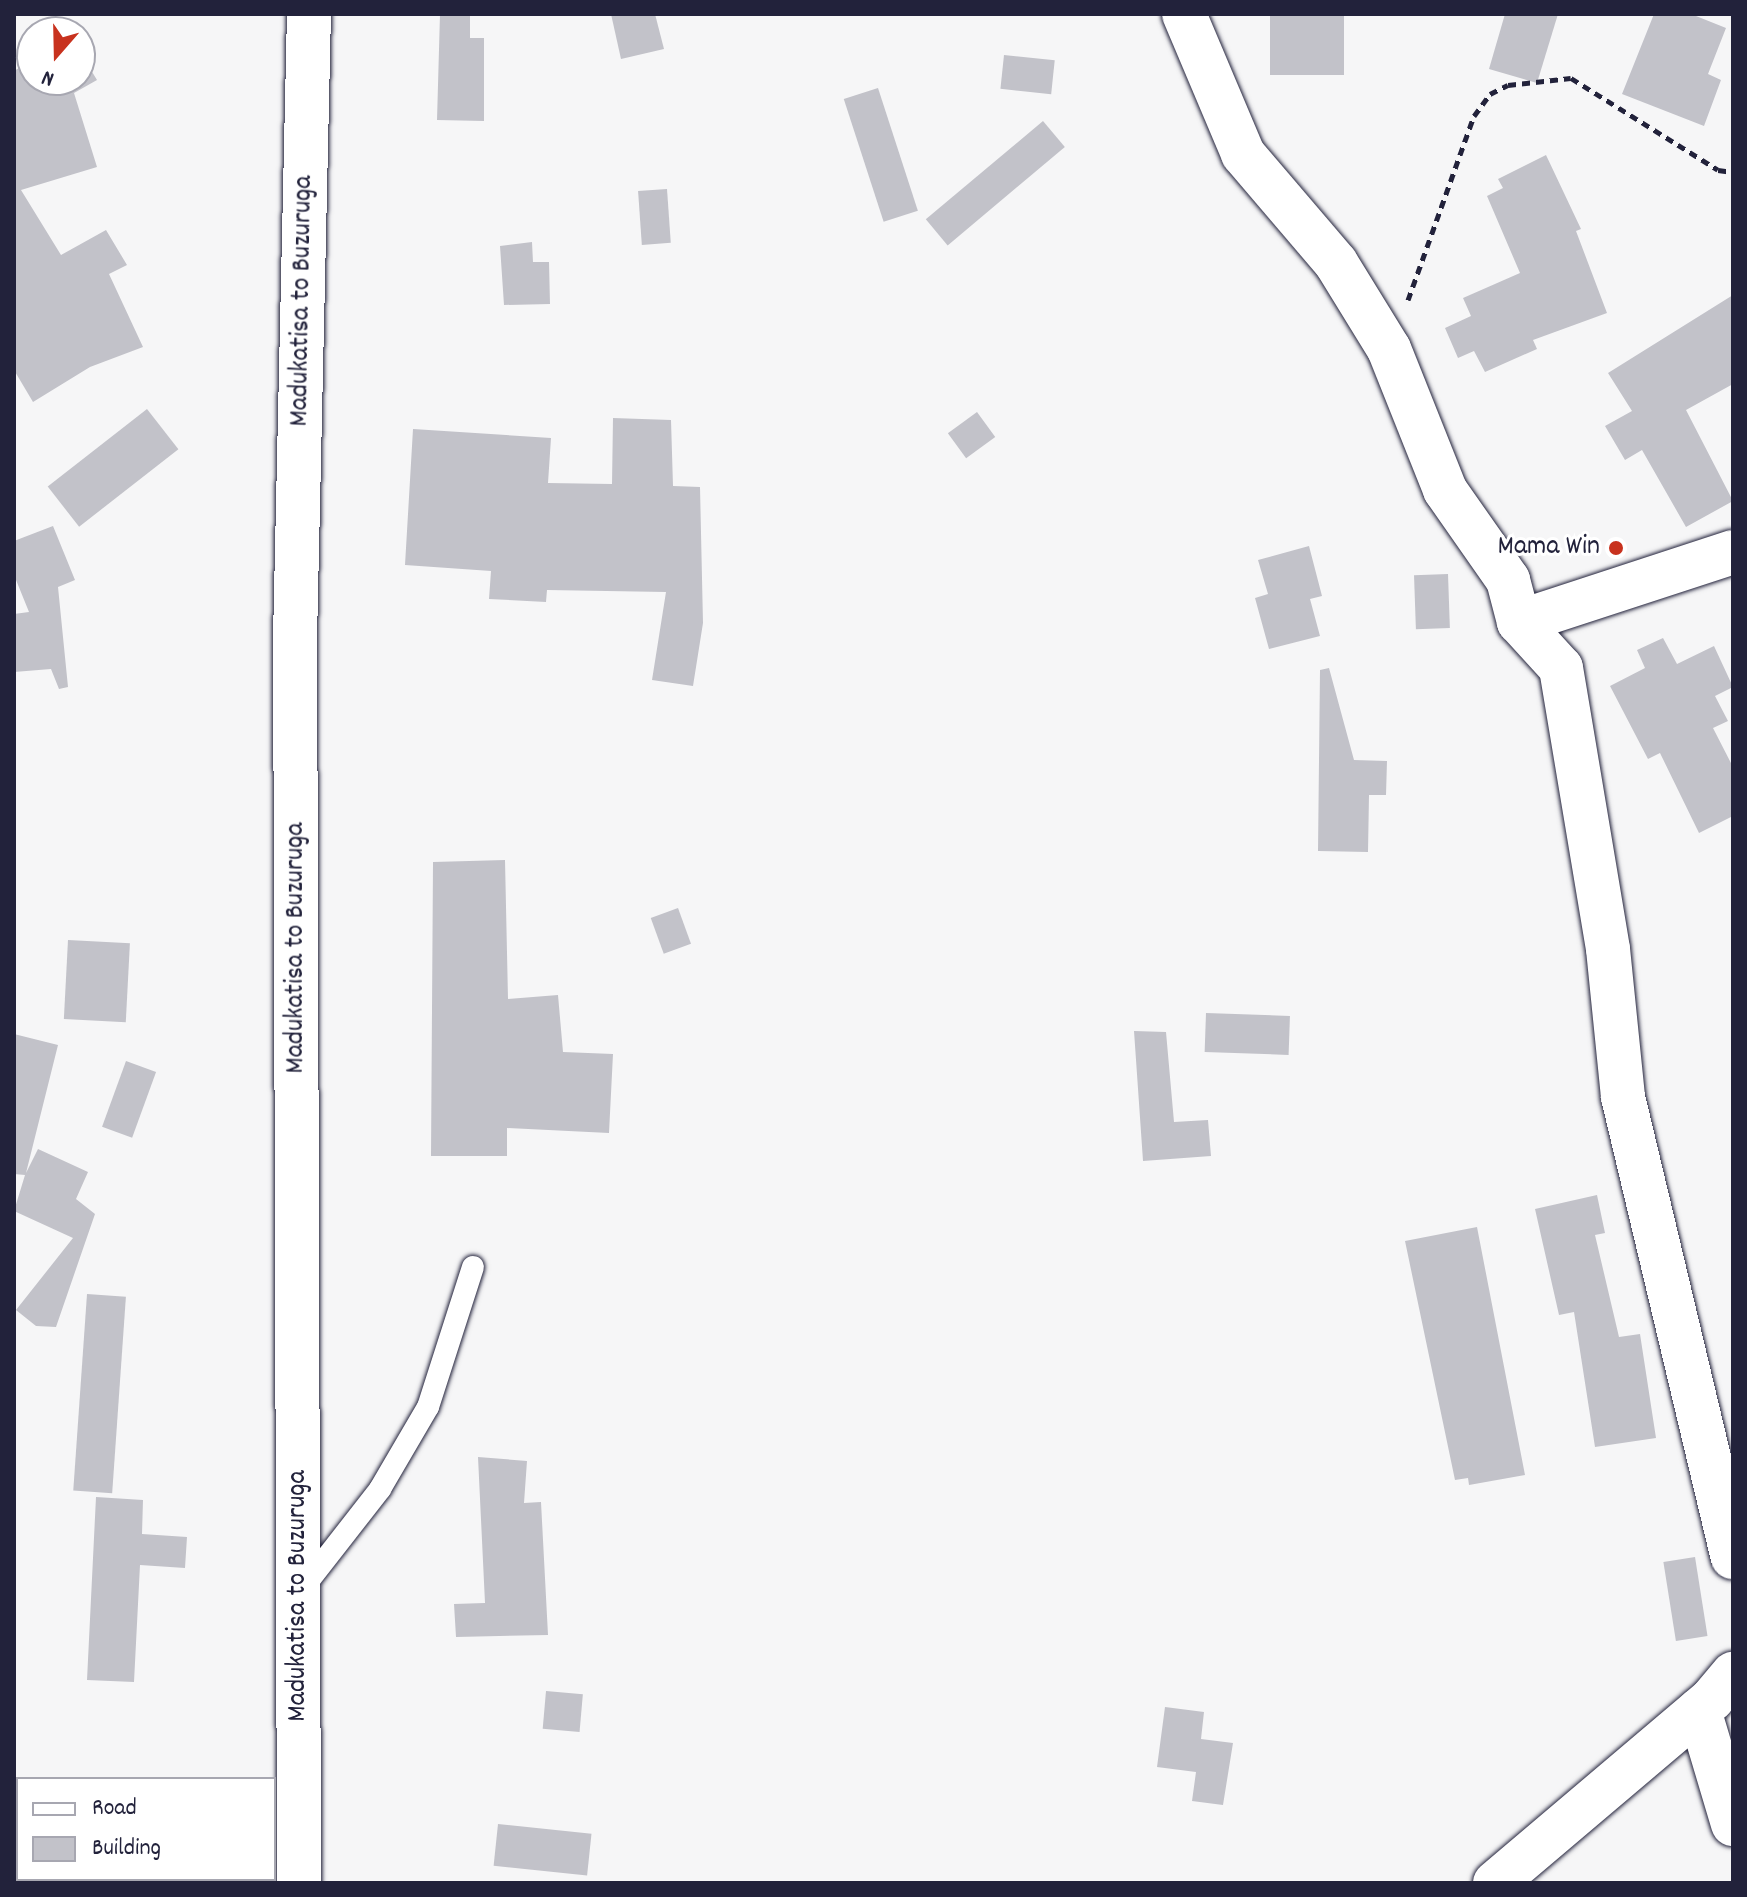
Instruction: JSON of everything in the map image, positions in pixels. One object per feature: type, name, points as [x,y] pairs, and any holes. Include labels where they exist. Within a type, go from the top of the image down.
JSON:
[{"type":"street","name":"Madukatisa to Buzuruga","points":[[299,1883],[295,639],[309,14]]},
{"type":"street","points":[[1184,14],[1243,154],[1336,263],[1389,349],[1445,490],[1508,580],[1519,622],[1561,668],[1608,949],[1623,1097],[1733,1557]]},
{"type":"street","points":[[1519,622],[1733,552]]},
{"type":"street","points":[[1495,1883],[1699,1710],[1733,1674]]},
{"type":"street","points":[[1699,1710],[1733,1824]]},
{"type":"lane","points":[[299,1593],[380,1489],[428,1407],[473,1267]]},
{"type":"path","points":[[1389,349],[1474,116],[1490,94],[1571,78],[1718,170],[1733,172]]},
{"type":"building","points":[[440,14],[470,14],[470,38],[484,38],[484,121],[437,120]]},
{"type":"building","points":[[611,14],[655,14],[664,49],[621,59]]},
{"type":"building","points":[[1270,14],[1344,14],[1344,75],[1270,75]]},
{"type":"building","points":[[1505,14],[1558,14],[1537,83],[1489,69]]},
{"type":"building","points":[[1654,14],[1691,14],[1726,28],[1708,74],[1721,80],[1704,126],[1622,94]]},
{"type":"building","points":[[1004,55],[1055,60],[1051,94],[1000,89]]},
{"type":"building","points":[[14,71],[16,96],[75,96],[97,167],[21,190],[61,255],[106,230],[127,265],[109,274],[143,347],[90,367],[33,402],[14,370]]},
{"type":"building","points":[[878,88],[918,211],[884,222],[844,99]]},
{"type":"building","points":[[1043,121],[1065,147],[948,245],[926,219]]},
{"type":"building","points":[[1546,155],[1581,229],[1576,231],[1607,313],[1533,340],[1537,349],[1485,372],[1474,351],[1458,358],[1445,328],[1471,316],[1463,298],[1520,273],[1487,196],[1503,188],[1498,179]]},
{"type":"building","points":[[667,189],[671,243],[642,245],[638,191]]},
{"type":"building","points":[[532,242],[533,262],[549,262],[550,304],[504,305],[500,246]]},
{"type":"building","points":[[1733,295],[1733,384],[1686,410],[1733,501],[1686,527],[1642,450],[1625,460],[1605,426],[1632,411],[1608,373]]},
{"type":"building","points":[[147,409],[178,449],[79,527],[48,487]]},
{"type":"building","points":[[977,412],[995,437],[966,458],[948,433]]},
{"type":"building","points":[[613,418],[671,420],[673,486],[700,487],[703,623],[693,686],[652,680],[666,592],[547,590],[546,602],[489,599],[491,571],[405,565],[413,429],[551,438],[548,483],[612,484]]},
{"type":"building","points":[[53,526],[75,580],[58,587],[68,687],[59,689],[51,669],[14,672],[14,614],[29,612],[14,575],[14,541]]},
{"type":"building","points":[[1309,546],[1322,596],[1310,599],[1320,636],[1269,649],[1255,598],[1268,594],[1258,560]]},
{"type":"building","points":[[1448,574],[1450,628],[1416,629],[1414,575]]},
{"type":"building","points":[[1663,638],[1677,664],[1714,646],[1733,687],[1715,696],[1728,721],[1713,728],[1733,767],[1733,816],[1699,833],[1660,753],[1648,759],[1610,686],[1645,668],[1637,650]]},
{"type":"building","points":[[1329,668],[1354,760],[1387,761],[1386,795],[1369,795],[1368,852],[1318,851],[1320,670]]},
{"type":"building","points":[[505,860],[508,999],[558,995],[563,1052],[613,1054],[609,1133],[507,1128],[507,1156],[431,1156],[433,862]]},
{"type":"building","points":[[678,908],[691,944],[664,954],[651,918]]},
{"type":"building","points":[[68,940],[130,943],[126,1022],[64,1019]]},
{"type":"building","points":[[1206,1013],[1290,1016],[1289,1055],[1205,1052]]},
{"type":"building","points":[[1134,1031],[1166,1032],[1174,1122],[1208,1120],[1211,1156],[1143,1161]]},
{"type":"building","points":[[14,1034],[58,1045],[26,1173],[38,1149],[88,1172],[76,1199],[95,1214],[56,1327],[36,1326],[16,1310],[73,1238],[14,1211],[25,1175],[14,1174]]},
{"type":"building","points":[[126,1061],[156,1072],[132,1138],[102,1127]]},
{"type":"building","points":[[1597,1195],[1605,1233],[1595,1235],[1619,1337],[1640,1334],[1656,1438],[1595,1447],[1574,1312],[1559,1315],[1535,1209]]},
{"type":"building","points":[[1477,1227],[1525,1475],[1469,1485],[1468,1478],[1455,1480],[1405,1241]]},
{"type":"building","points":[[87,1294],[126,1297],[112,1493],[73,1491]]},
{"type":"building","points":[[478,1457],[527,1461],[524,1503],[541,1502],[548,1635],[456,1637],[454,1604],[485,1603]]},
{"type":"building","points":[[96,1497],[143,1500],[142,1534],[187,1537],[185,1568],[140,1565],[134,1682],[87,1680]]},
{"type":"building","points":[[1695,1557],[1708,1636],[1676,1641],[1663,1562]]},
{"type":"building","points":[[546,1691],[583,1694],[580,1732],[543,1729]]},
{"type":"building","points":[[1165,1707],[1204,1712],[1201,1739],[1233,1743],[1223,1805],[1192,1801],[1196,1772],[1157,1767]]},
{"type":"building","points":[[498,1824],[591,1834],[587,1876],[494,1866]]},
{"type":"place","name":"Mama Win","points":[[1616,548]]}]
